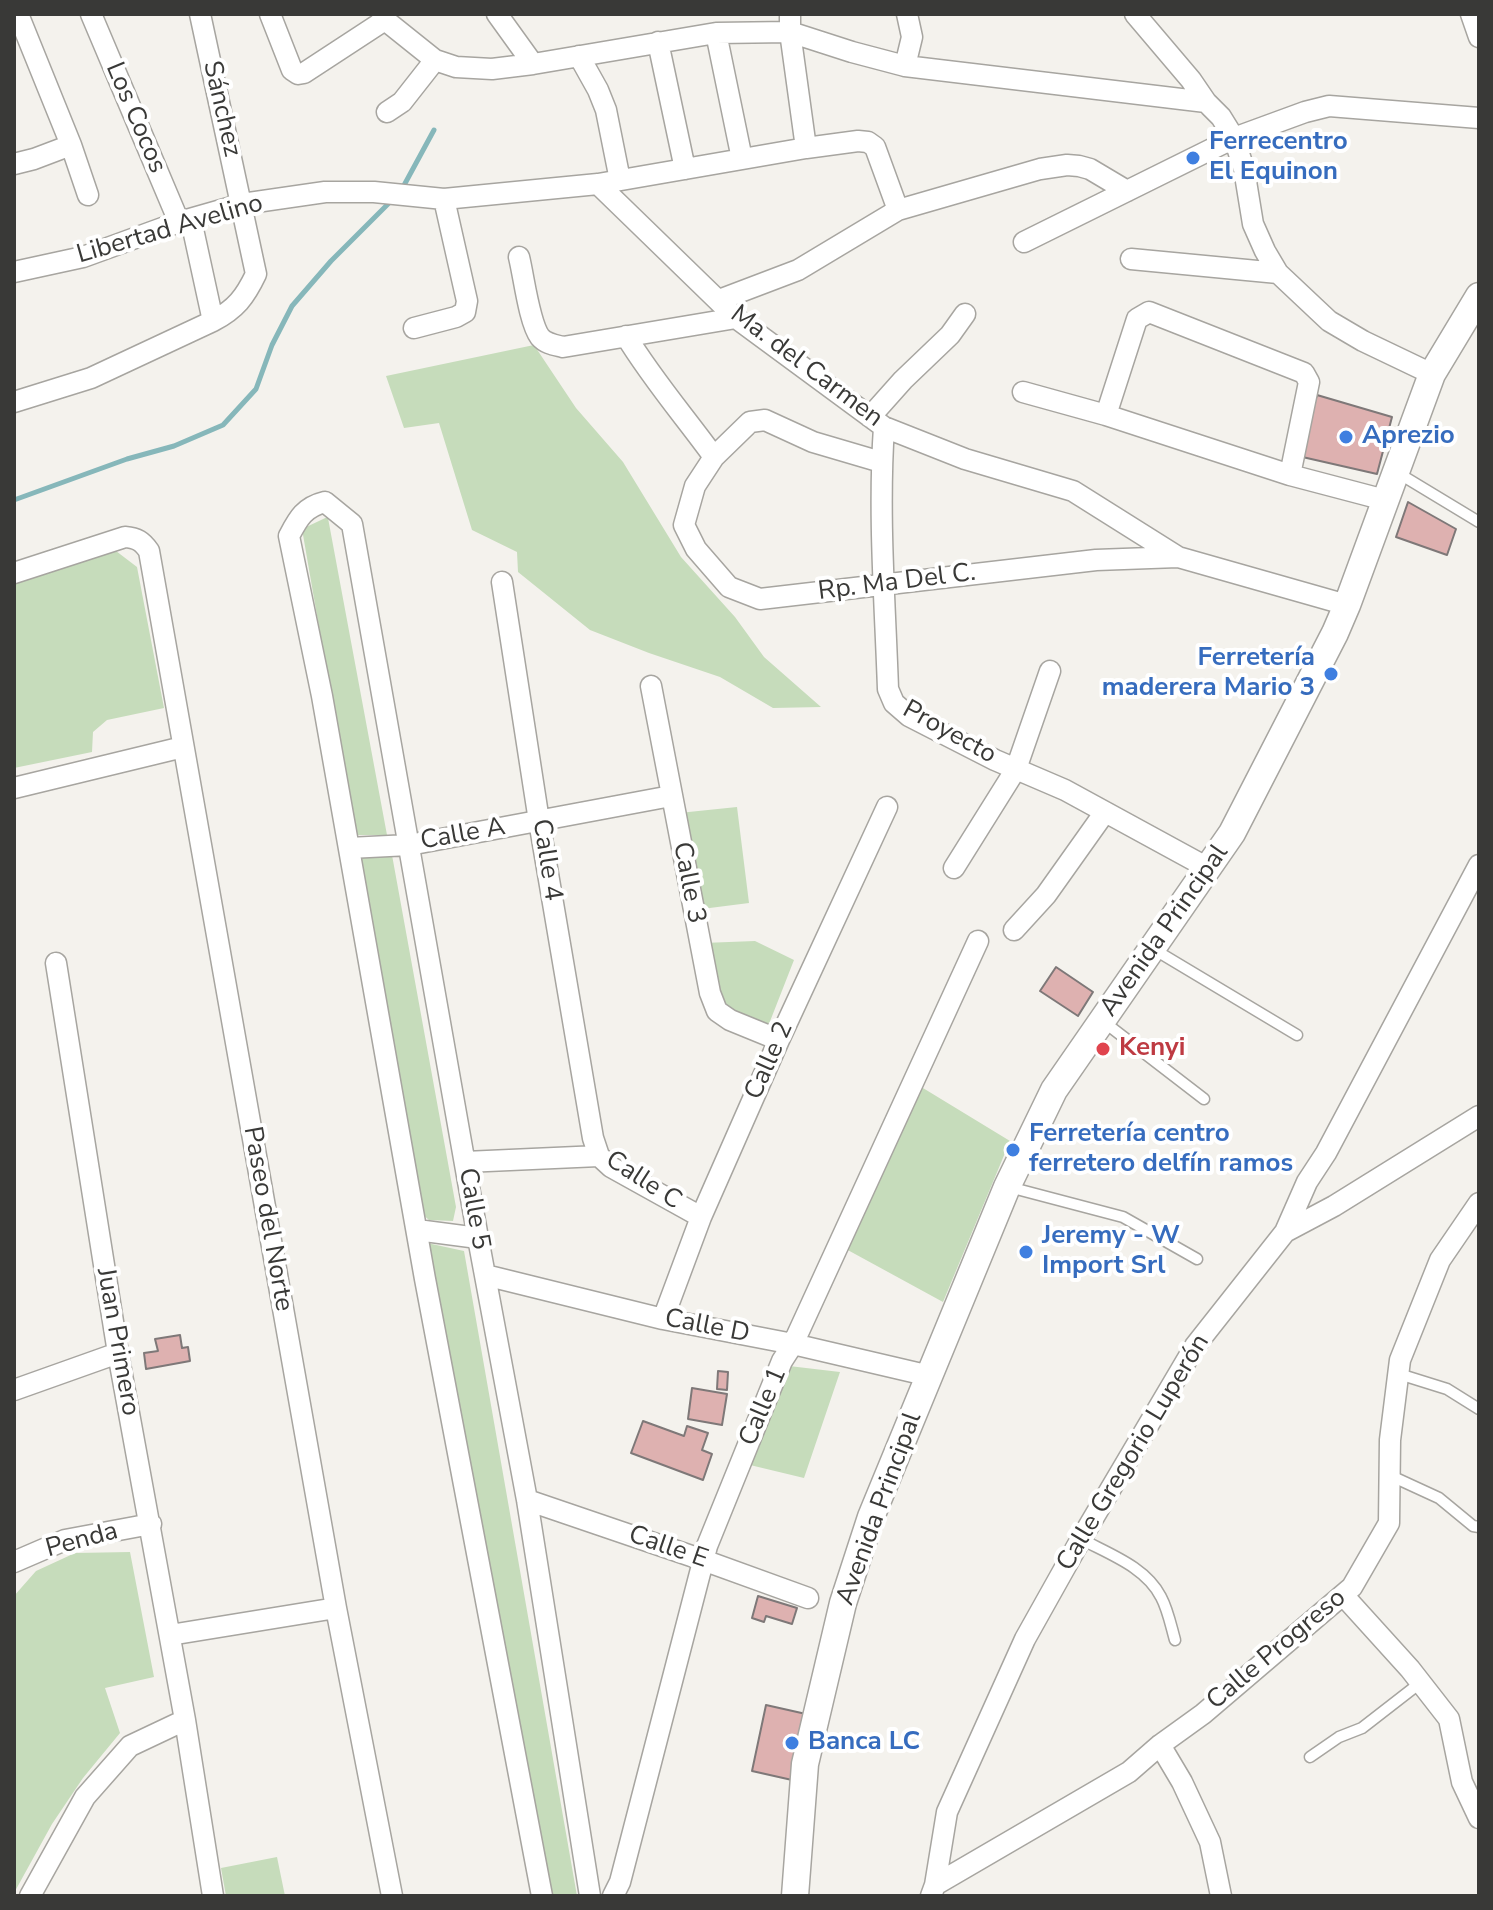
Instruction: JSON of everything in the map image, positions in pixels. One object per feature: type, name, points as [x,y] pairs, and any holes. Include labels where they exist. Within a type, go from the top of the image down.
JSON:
[{"type":"street","points":[[18,14],[88,195]]},
{"type":"street","name":"Los Cocos","points":[[91,14],[185,221],[213,321]]},
{"type":"street","name":"Sánchez","points":[[14,402],[91,378],[213,321],[232,311],[250,288],[256,274],[200,14]]},
{"type":"street","points":[[270,14],[292,70],[298,74],[304,73],[383,17],[435,60],[456,67],[492,69],[790,23],[852,52],[905,66],[1206,102]]},
{"type":"street","points":[[497,14],[533,64]]},
{"type":"street","points":[[905,66],[912,37],[907,14]]},
{"type":"street","points":[[1135,14],[1221,117],[1234,138],[1244,169],[1253,224],[1278,273],[1329,321],[1432,374]]},
{"type":"street","points":[[1471,14],[1479,37]]},
{"type":"street","points":[[790,23],[806,148]]},
{"type":"street","points":[[716,33],[742,159]]},
{"type":"street","points":[[658,42],[685,169]]},
{"type":"street","points":[[579,56],[606,110],[620,180]]},
{"type":"street","points":[[387,112],[402,102],[435,60]]},
{"type":"street","points":[[1024,242],[1234,138],[1305,112],[1329,106],[1479,118]]},
{"type":"street","name":"Libertad Avelino","points":[[14,272],[83,257],[242,204],[325,192],[374,192],[444,199],[598,184],[858,141],[875,147],[898,210]]},
{"type":"street","points":[[14,164],[71,145]]},
{"type":"street","points":[[719,300],[798,270],[898,210],[1040,169],[1079,166],[1090,169],[1127,191]]},
{"type":"street","name":"Ma. del Carmen","points":[[598,184],[736,318],[877,422],[965,459],[1073,491],[1178,557]]},
{"type":"street","points":[[414,328],[465,312],[467,301],[444,199]]},
{"type":"street","points":[[519,257],[534,325],[541,339],[549,344],[563,347],[736,318]]},
{"type":"street","points":[[1131,259],[1278,273]]},
{"type":"street","name":"Avenida Principal","points":[[795,1896],[805,1764],[843,1603],[871,1517],[1007,1187],[1054,1090],[1232,833],[1335,633],[1432,374],[1479,296]]},
{"type":"street","points":[[1106,415],[1137,319],[1149,312],[1304,373],[1309,382],[1290,475]]},
{"type":"street","points":[[877,422],[913,370],[950,335],[965,314]]},
{"type":"street","points":[[626,336],[714,457],[750,422],[765,420],[813,442],[881,462]]},
{"type":"street","points":[[1023,392],[1106,415],[1290,475],[1385,500]]},
{"type":"street","name":"Proyecto","points":[[877,422],[888,689],[894,703],[909,716],[1065,790],[1208,868]]},
{"type":"street","name":"Rp. Ma Del C.","points":[[714,457],[695,486],[684,525],[696,549],[729,587],[760,599],[1096,560],[1178,557]]},
{"type":"street","name":"Calle 5","points":[[349,848],[289,536],[301,513],[325,502],[352,524],[527,1500],[590,1896]]},
{"type":"street","name":"Paseo del Norte","points":[[14,573],[125,537],[143,542],[149,551],[336,1608],[392,1896]]},
{"type":"street","points":[[1178,557],[1347,605]]},
{"type":"street","name":"Calle 4","points":[[502,582],[539,821],[596,1147]]},
{"type":"street","points":[[954,868],[1016,769],[1050,671]]},
{"type":"street","name":"Calle 3","points":[[651,686],[710,993],[717,1011],[730,1020],[779,1040]]},
{"type":"street","points":[[14,788],[183,747]]},
{"type":"street","name":"Calle A","points":[[349,848],[409,845],[671,796]]},
{"type":"street","name":"Calle 2","points":[[663,1319],[701,1217],[887,807]]},
{"type":"street","points":[[1014,930],[1046,895],[1105,812]]},
{"type":"street","points":[[349,848],[542,1896]]},
{"type":"street","name":"Calle Gregorio Luperón","points":[[933,1891],[947,1812],[1025,1639],[1195,1346],[1285,1232],[1307,1182],[1326,1153],[1479,865]]},
{"type":"street","name":"Calle 1","points":[[613,1896],[620,1882],[707,1546],[782,1361],[793,1344],[978,941]]},
{"type":"street","name":"Juan Primero","points":[[56,963],[118,1353],[151,1524],[213,1896]]},
{"type":"street","points":[[1285,1232],[1334,1206],[1479,1116]]},
{"type":"street","points":[[465,1162],[596,1147]]},
{"type":"street","name":"Calle C","points":[[596,1147],[611,1167],[701,1217]]},
{"type":"street","name":"Calle Progreso","points":[[933,1891],[1129,1772],[1203,1714],[1352,1587],[1389,1523],[1390,1440],[1400,1360],[1440,1260],[1479,1203]]},
{"type":"street","points":[[417,1230],[478,1238]]},
{"type":"street","name":"Calle D","points":[[485,1275],[663,1319],[793,1344],[930,1376]]},
{"type":"street","points":[[14,1390],[118,1353]]},
{"type":"street","name":"Calle E","points":[[527,1500],[808,1598]]},
{"type":"street","name":"Penda","points":[[14,1562],[65,1540],[151,1524]]},
{"type":"street","points":[[1343,1595],[1449,1719],[1462,1782],[1479,1818]]},
{"type":"street","points":[[170,1635],[336,1608]]},
{"type":"street","points":[[30,1896],[85,1797],[130,1746],[185,1720]]},
{"type":"street","points":[[1160,1745],[1182,1782],[1210,1842],[1221,1896]]},
{"type":"lane","points":[[1396,472],[1479,522]]},
{"type":"lane","points":[[1153,948],[1297,1035]]},
{"type":"lane","points":[[1102,1021],[1204,1099]]},
{"type":"lane","points":[[1007,1187],[1123,1217],[1197,1259]]},
{"type":"lane","points":[[1399,1374],[1447,1389],[1479,1409]]},
{"type":"lane","points":[[1389,1475],[1439,1498],[1473,1526],[1479,1527]]},
{"type":"lane","points":[[1081,1539],[1130,1564],[1150,1581],[1161,1596],[1175,1640]]},
{"type":"lane","points":[[1310,1757],[1339,1737],[1362,1728],[1420,1683]]},
{"type":"green space","points":[[534,345],[576,408],[623,462],[681,557],[735,617],[764,657],[821,707],[773,708],[720,677],[590,630],[518,572],[517,552],[472,530],[439,423],[404,428],[386,376]]},
{"type":"green space","points":[[338,512],[328,518],[387,835],[355,835],[302,529]]},
{"type":"green space","points":[[116,551],[137,567],[164,708],[107,720],[93,732],[92,752],[14,768],[14,580]]},
{"type":"green space","points":[[737,807],[749,903],[694,910],[679,813]]},
{"type":"green space","points":[[392,855],[456,1207],[453,1221],[429,1220],[421,1213],[351,858]]},
{"type":"green space","points":[[755,941],[794,960],[767,1029],[717,1009],[703,943]]},
{"type":"green space","points":[[918,1085],[1010,1141],[943,1302],[844,1248]]},
{"type":"green space","points":[[427,1243],[464,1251],[577,1896],[542,1896]]},
{"type":"green space","points":[[789,1366],[840,1372],[804,1478],[750,1465]]},
{"type":"green space","points":[[130,1552],[154,1677],[105,1688],[120,1733],[83,1778],[52,1824],[14,1893],[14,1596],[36,1571],[75,1553]]},
{"type":"green space","points":[[277,1857],[285,1896],[226,1896],[221,1868]]},
{"type":"building","name":"Aprezio","points":[[1317,395],[1392,417],[1377,474],[1298,456]]},
{"type":"building","points":[[1408,502],[1456,529],[1447,555],[1396,537]]},
{"type":"building","points":[[1056,967],[1093,992],[1078,1016],[1040,991]]},
{"type":"building","points":[[180,1335],[182,1348],[188,1347],[190,1361],[146,1369],[144,1353],[158,1351],[155,1339]]},
{"type":"building","points":[[718,1371],[728,1372],[727,1390],[717,1389]]},
{"type":"building","points":[[692,1388],[727,1394],[722,1425],[688,1419]]},
{"type":"building","points":[[643,1421],[684,1436],[687,1426],[708,1433],[702,1450],[712,1454],[703,1480],[631,1453]]},
{"type":"building","points":[[758,1596],[797,1608],[792,1624],[766,1616],[764,1622],[752,1618]]},
{"type":"building","points":[[766,1705],[806,1714],[792,1780],[752,1771]]},
{"type":"waterway","points":[[402,189],[434,130]]},
{"type":"waterway","points":[[14,500],[127,459],[174,446],[223,425],[256,389],[272,345],[292,306],[331,261],[393,199]]},
{"type":"place","name":"Ferrecentro El Equinon","points":[[1193,158]]},
{"type":"place","name":"Aprezio","points":[[1346,437]]},
{"type":"place","name":"Ferretería maderera Mario 3","points":[[1331,674]]},
{"type":"place","name":"Kenyi","points":[[1103,1049]]},
{"type":"place","name":"Ferretería centro ferretero delfín ramos","points":[[1013,1150]]},
{"type":"place","name":"Jeremy - W Import Srl","points":[[1026,1252]]},
{"type":"place","name":"Banca LC","points":[[792,1743]]}]
